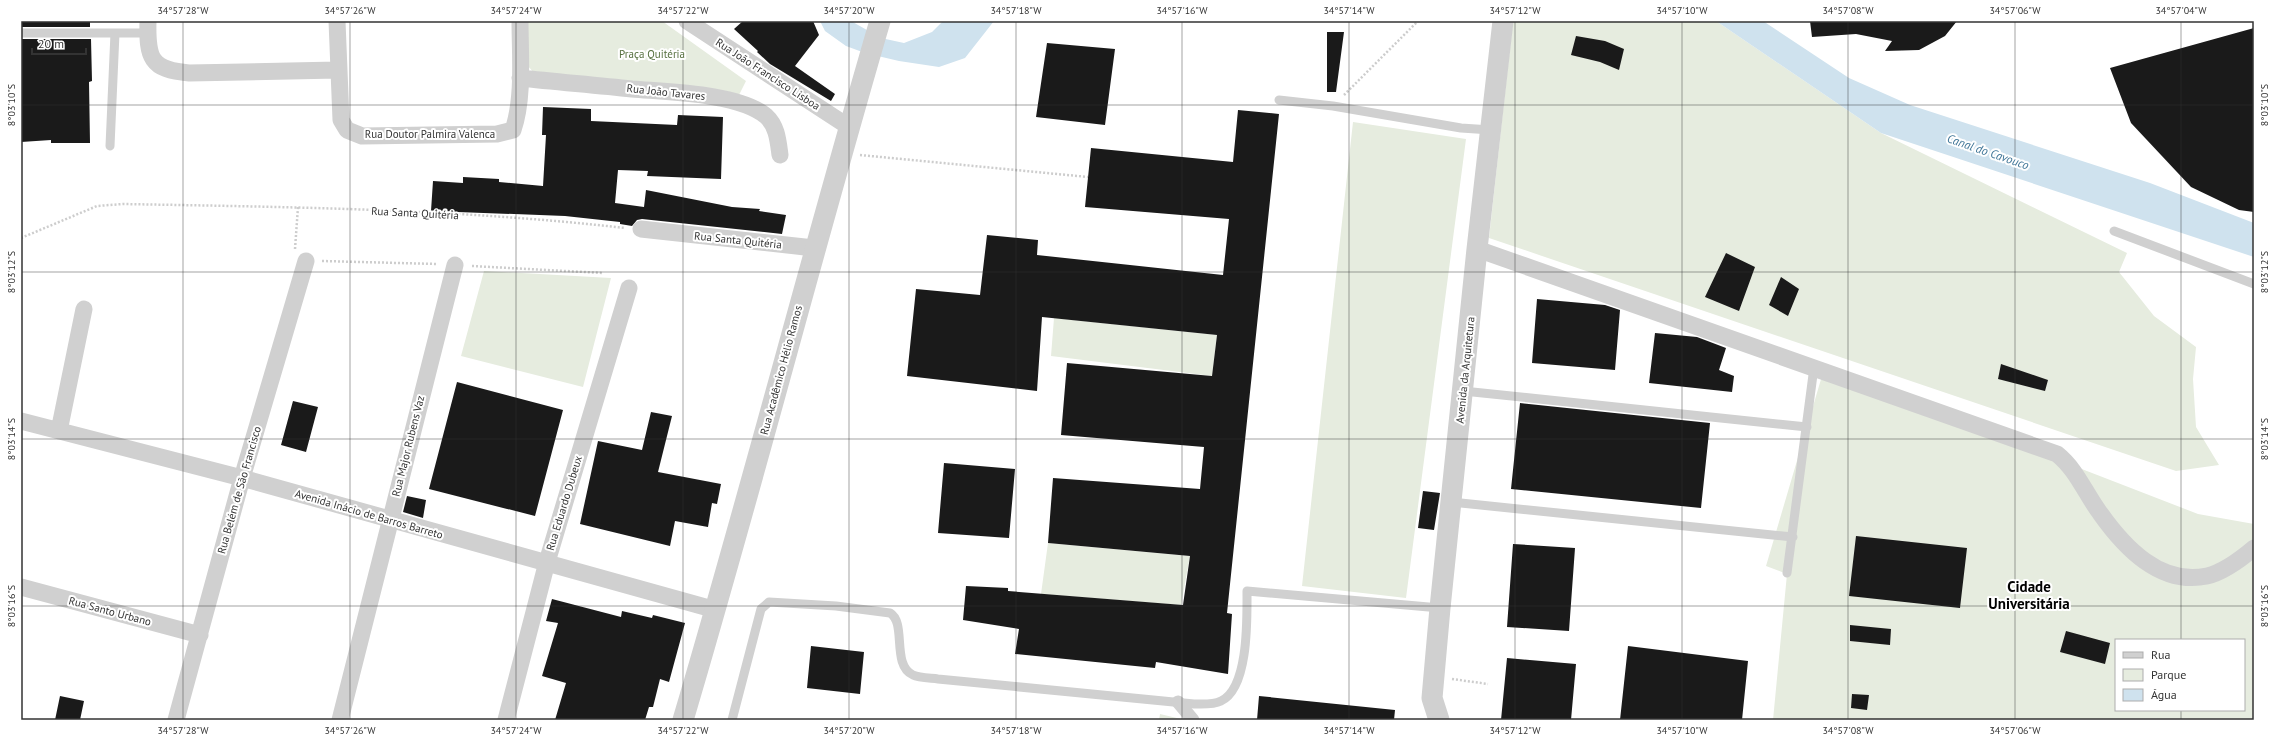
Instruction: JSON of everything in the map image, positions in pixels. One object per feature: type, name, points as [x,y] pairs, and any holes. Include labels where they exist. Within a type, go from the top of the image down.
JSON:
[{"type":"street","points":[[148,27],[148,48],[154,62],[165,71],[189,73],[337,70],[337,21]]},
{"type":"street","points":[[520,21],[520,78]]},
{"type":"street","name":"Rua João Francisco Lisboa","points":[[687,21],[849,127]]},
{"type":"street","name":"Rua Acadêmico Hélio Ramos","points":[[683,720],[716,610],[814,248],[880,21]]},
{"type":"street","name":"Avenida da Arquitetura","points":[[1430,720],[1477,249],[1503,21]]},
{"type":"street","name":"Rua Doutor Palmira Valenca","points":[[337,70],[340,120],[347,130],[362,136],[497,134],[513,130],[520,78]]},
{"type":"street","name":"Rua João Tavares","points":[[520,78],[707,96],[745,104],[766,116],[772,124],[777,134],[780,155]]},
{"type":"street","name":"Rua Santa Quitéria","points":[[641,229],[814,248]]},
{"type":"street","points":[[1477,249],[2057,454],[2072,469],[2100,513],[2132,552],[2161,570],[2174,575],[2192,577],[2207,576],[2227,567],[2254,548]]},
{"type":"street","name":"Rua Belém de São Francisco","points":[[176,720],[242,478],[306,261]]},
{"type":"street","name":"Rua Major Rubens Vaz","points":[[340,720],[389,520],[455,265]]},
{"type":"street","name":"Rua Eduardo Dubeux","points":[[506,720],[547,562],[629,288]]},
{"type":"street","points":[[59,430],[84,309]]},
{"type":"street","name":"Avenida Inácio de Barros Barreto","points":[[21,421],[242,478],[716,610]]},
{"type":"street","name":"Rua Santo Urbano","points":[[21,587],[200,635]]},
{"type":"street","points":[[1432,698],[1439,720]]},
{"type":"street","points":[[1178,702],[1193,720]]},
{"type":"lane","points":[[21,33],[115,33],[148,27]]},
{"type":"lane","points":[[110,146],[115,33]]},
{"type":"lane","points":[[1279,100],[1332,106],[1461,128],[1491,130]]},
{"type":"lane","points":[[2114,231],[2254,284]]},
{"type":"lane","points":[[1787,573],[1814,367]]},
{"type":"lane","points":[[1464,390],[1807,427]]},
{"type":"lane","points":[[1451,502],[1792,537]]},
{"type":"lane","points":[[732,720],[761,608],[769,602],[836,606],[890,613],[896,618],[904,667],[912,675],[938,680],[1194,704],[1215,703],[1222,700],[1234,691],[1242,669],[1247,591],[1440,608]]},
{"type":"path","points":[[1332,106],[1418,21]]},
{"type":"path","points":[[842,153],[1088,177]]},
{"type":"path","name":"Rua Santa Quitéria","points":[[21,238],[97,206],[123,204],[298,207],[557,220],[641,229]]},
{"type":"path","points":[[298,207],[294,259],[306,261]]},
{"type":"path","points":[[1434,677],[1488,684]]},
{"type":"green space","name":"Praça Quitéria","points":[[527,21],[662,21],[746,81],[738,97],[534,73],[528,66]]},
{"type":"green space","points":[[1513,21],[1716,21],[1881,133],[2127,253],[2119,272],[2154,316],[2196,347],[2193,379],[2196,427],[2219,465],[2176,471],[1489,238]]},
{"type":"green space","points":[[1353,122],[1466,139],[1406,598],[1302,586]]},
{"type":"green space","points":[[484,271],[611,278],[583,387],[461,356]]},
{"type":"green space","points":[[1054,318],[1217,335],[1212,376],[1051,356]]},
{"type":"green space","points":[[1824,369],[2198,514],[2254,524],[2254,720],[1773,720],[1787,574],[1766,566]]},
{"type":"green space","points":[[1048,543],[1190,556],[1181,605],[1041,594]]},
{"type":"green space","points":[[1160,714],[1181,719],[1182,720],[1159,720]]},
{"type":"water","points":[[820,21],[851,21],[881,38],[904,43],[932,32],[943,21],[994,21],[965,58],[939,67],[899,61],[865,53],[846,46],[825,31]]},
{"type":"water","name":"Canal do Cavouco","points":[[1716,21],[1763,21],[1849,78],[1910,105],[2150,183],[2254,223],[2254,257],[1881,133]]},
{"type":"building","points":[[21,21],[90,21],[90,27],[21,27]]},
{"type":"building","points":[[743,21],[813,21],[819,35],[795,66],[835,94],[831,101],[770,64],[734,29]]},
{"type":"building","points":[[1810,21],[1957,21],[1945,36],[1919,50],[1885,51],[1892,41],[1856,34],[1812,37]]},
{"type":"building","points":[[2254,28],[2254,212],[2239,210],[2191,187],[2131,123],[2110,68]]},
{"type":"building","points":[[1327,32],[1344,32],[1336,92],[1327,92]]},
{"type":"building","points":[[1576,36],[1605,41],[1624,49],[1619,70],[1600,62],[1571,55]]},
{"type":"building","points":[[21,39],[91,39],[92,81],[89,82],[90,143],[51,143],[51,140],[21,142]]},
{"type":"building","points":[[1047,43],[1115,49],[1105,125],[1036,117]]},
{"type":"building","points":[[543,107],[591,109],[591,121],[677,125],[678,115],[723,117],[721,179],[647,176],[648,171],[618,170],[615,203],[644,207],[646,190],[732,207],[760,209],[759,211],[786,215],[782,234],[642,219],[637,220],[632,226],[620,224],[620,222],[565,216],[431,211],[433,181],[463,183],[463,177],[499,179],[499,182],[543,186],[546,135],[542,135]]},
{"type":"building","points":[[1238,110],[1279,114],[1227,613],[1232,614],[1228,674],[1156,662],[1155,668],[1015,654],[1019,629],[963,620],[966,586],[1008,588],[1008,591],[1183,605],[1190,556],[1048,543],[1053,478],[1200,489],[1204,447],[1061,435],[1067,363],[1212,376],[1217,335],[1042,317],[1037,391],[907,376],[916,289],[980,295],[987,235],[1038,240],[1037,255],[1223,275],[1229,219],[1085,207],[1091,148],[1233,162]]},
{"type":"building","points":[[1726,253],[1755,267],[1739,311],[1705,297]]},
{"type":"building","points":[[1781,277],[1799,289],[1788,316],[1769,305]]},
{"type":"building","points":[[1537,299],[1605,305],[1620,310],[1615,370],[1532,363]]},
{"type":"building","points":[[1655,333],[1697,337],[1726,348],[1719,370],[1734,376],[1732,392],[1649,383]]},
{"type":"building","points":[[2001,364],[2048,380],[2045,391],[1998,379]]},
{"type":"building","points":[[457,382],[563,410],[535,516],[429,489]]},
{"type":"building","points":[[293,401],[318,407],[306,452],[281,445]]},
{"type":"building","points":[[1520,403],[1710,423],[1701,508],[1511,489]]},
{"type":"building","points":[[651,412],[672,416],[658,472],[721,484],[717,504],[712,503],[708,527],[675,521],[670,546],[580,524],[598,441],[642,450]]},
{"type":"building","points":[[944,463],[1015,469],[1009,538],[938,533]]},
{"type":"building","points":[[1423,491],[1440,493],[1434,530],[1418,528]]},
{"type":"building","points":[[407,496],[426,500],[423,518],[403,512]]},
{"type":"building","points":[[1856,536],[1967,548],[1960,608],[1849,596]]},
{"type":"building","points":[[1513,544],[1575,548],[1569,631],[1507,627]]},
{"type":"building","points":[[552,599],[621,617],[622,611],[652,618],[653,615],[685,623],[669,682],[660,679],[653,707],[649,707],[645,720],[555,720],[566,683],[542,676],[558,623],[546,621]]},
{"type":"building","points":[[1850,625],[1891,629],[1890,645],[1850,641]]},
{"type":"building","points":[[2066,631],[2110,643],[2105,664],[2060,652]]},
{"type":"building","points":[[811,646],[864,652],[860,694],[807,688]]},
{"type":"building","points":[[1628,646],[1748,661],[1742,720],[1620,720]]},
{"type":"building","points":[[1507,658],[1576,664],[1571,720],[1501,720]]},
{"type":"building","points":[[1852,694],[1869,695],[1867,710],[1851,708]]},
{"type":"building","points":[[60,696],[84,701],[80,720],[55,720]]},
{"type":"building","points":[[1259,696],[1395,710],[1394,720],[1257,720]]},
{"type":"district","name":"Cidade Universitária","points":[[2029,596]]}]
